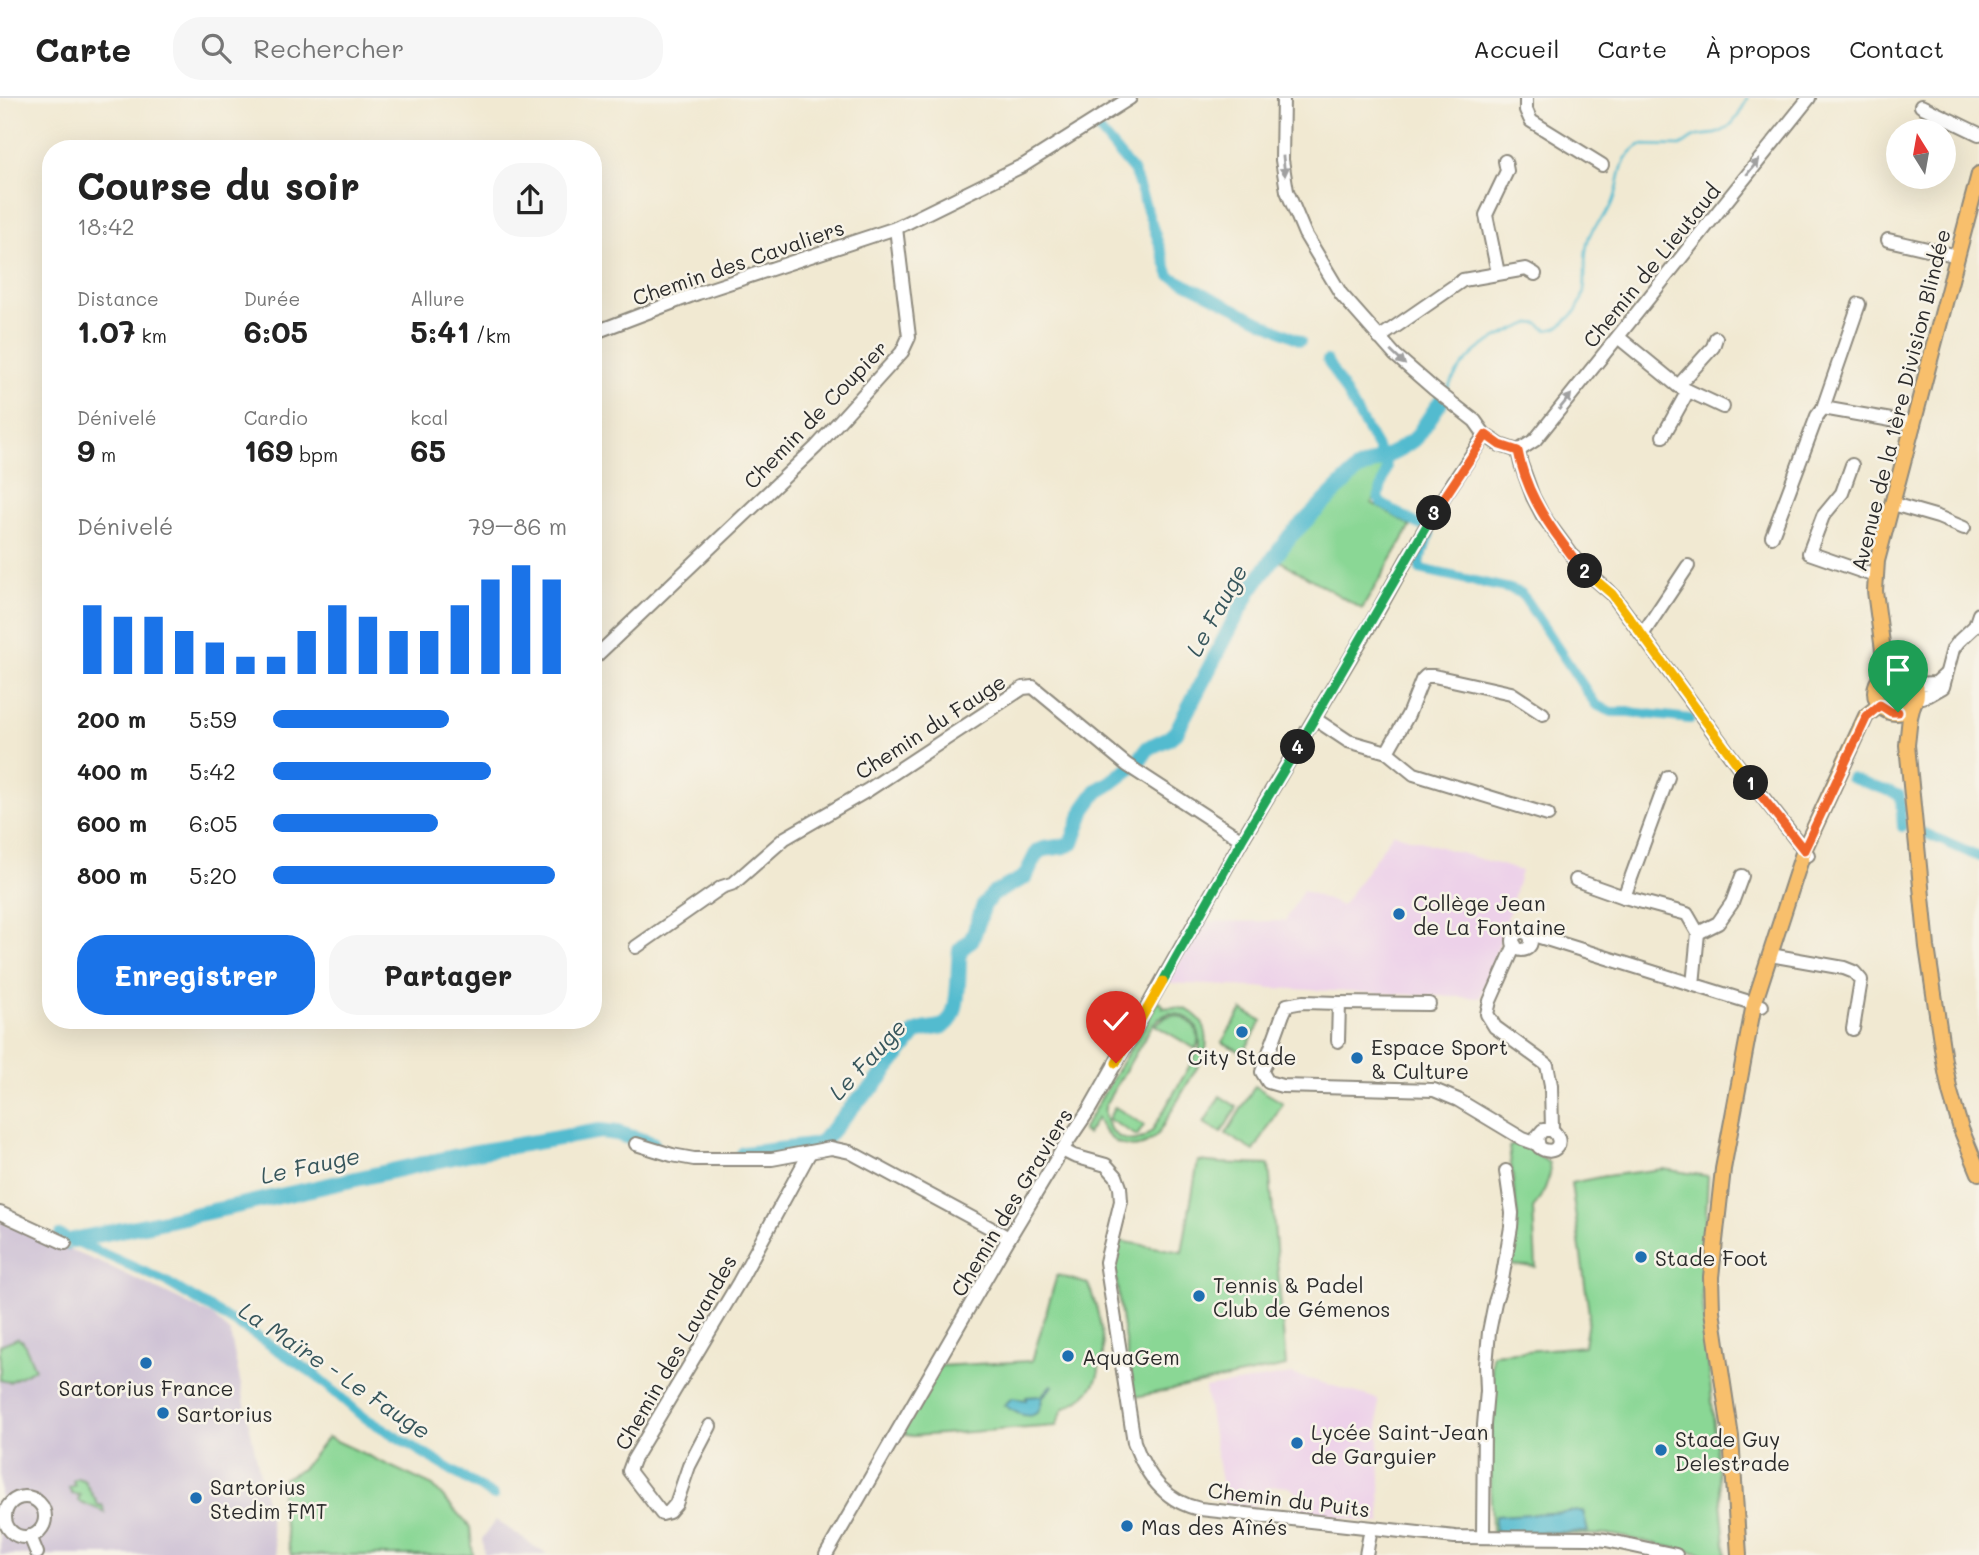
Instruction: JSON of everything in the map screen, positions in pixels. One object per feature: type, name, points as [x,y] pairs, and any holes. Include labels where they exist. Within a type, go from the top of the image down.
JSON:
[{"type":"main road","name":"Avenue de la 1ère Division Blindée","points":[[1881,677],[1884,668],[1875,576],[1979,174]]},
{"type":"main road","name":"Avenue de la 1ère Division Blindée","points":[[1882,638],[1888,658],[1902,672]]},
{"type":"main road","points":[[1907,745],[1901,727],[1875,694],[1881,677],[1891,672],[1908,674],[1915,695],[1907,745],[1927,947],[1950,1092],[1961,1129],[1979,1173]]},
{"type":"main road","points":[[1739,1555],[1733,1464],[1713,1321],[1711,1277],[1721,1181],[1736,1093],[1758,1005],[1806,853],[1829,796],[1867,716],[1886,708],[1904,710],[1915,695]]},
{"type":"main road","points":[[1758,1005],[1776,956],[1806,853]]},
{"type":"main road","points":[[1730,1555],[1733,1464]]},
{"type":"street","points":[[896,228],[1024,165],[1130,98]]},
{"type":"street","points":[[1283,98],[1282,160],[1287,191],[1305,234],[1341,293],[1379,338],[1434,389],[1475,421],[1486,435],[1500,445],[1518,451],[1533,497],[1543,516],[1580,566],[1612,594],[1806,853]]},
{"type":"street","points":[[1526,98],[1526,110],[1531,121],[1602,165]]},
{"type":"street","name":"Chemin de Lieutaud","points":[[1518,451],[1535,440],[1809,98]]},
{"type":"street","points":[[1921,106],[1979,134]]},
{"type":"street","points":[[1498,273],[1486,215],[1507,171],[1505,161]]},
{"type":"street","name":"Chemin des Cavaliers","points":[[602,330],[698,293],[896,228]]},
{"type":"street","name":"Chemin de Coupier","points":[[602,650],[816,447],[902,352],[909,337],[896,228]]},
{"type":"street","points":[[1888,240],[1958,256]]},
{"type":"street","points":[[1379,338],[1462,280],[1526,269],[1535,274]]},
{"type":"street","points":[[1772,536],[1817,416],[1823,408],[1859,303]]},
{"type":"street","points":[[1618,337],[1683,389],[1723,407]]},
{"type":"street","points":[[1663,436],[1683,389],[1713,347],[1716,338]]},
{"type":"street","points":[[1823,408],[1914,424]]},
{"type":"street","name":"Chemin des Graviers","points":[[826,1555],[1009,1238],[1089,1110],[1242,840],[1445,495],[1486,435]]},
{"type":"street","points":[[1852,465],[1842,493],[1824,516],[1809,553],[1875,576]]},
{"type":"street","points":[[1893,503],[1964,528]]},
{"type":"street","points":[[1642,635],[1688,566]]},
{"type":"street","points":[[1915,695],[1929,695],[1942,687],[1953,649],[1978,623]]},
{"type":"street","points":[[1387,752],[1426,676],[1511,693],[1543,714]]},
{"type":"street","name":"Chemin du Fauge","points":[[636,947],[722,887],[734,883],[785,838],[868,790],[1023,688],[1033,687],[1130,768],[1242,840]]},
{"type":"street","points":[[1315,719],[1348,741],[1387,752],[1414,774],[1548,815]]},
{"type":"street","points":[[1624,897],[1668,776]]},
{"type":"street","points":[[1698,933],[1718,923],[1732,903],[1742,876]]},
{"type":"street","points":[[1576,880],[1624,897],[1687,914],[1698,933],[1693,985]]},
{"type":"street","points":[[1429,1004],[1303,1002],[1287,1005],[1262,1072],[1268,1082],[1282,1086],[1434,1090],[1458,1100],[1523,1139],[1537,1144],[1540,1132],[1552,1130],[1551,1085],[1547,1065],[1495,1027],[1487,1014],[1514,945],[1522,950],[1529,947],[1531,940],[1527,933],[1758,1005]]},
{"type":"street","points":[[1776,956],[1854,972],[1861,980],[1853,1029]]},
{"type":"street","points":[[1338,1041],[1339,1003]]},
{"type":"street","points":[[636,1144],[694,1159],[772,1159],[831,1148],[850,1152],[1009,1238]]},
{"type":"street","name":"Chemin du Puits","points":[[1062,1150],[1073,1156],[1106,1165],[1116,1176],[1120,1187],[1121,1201],[1105,1262],[1134,1442],[1153,1480],[1172,1497],[1198,1509],[1455,1537],[1589,1538],[1676,1555]]},
{"type":"street","name":"Chemin des Lavandes","points":[[710,1426],[689,1466],[676,1504],[662,1514],[629,1471],[633,1460],[739,1282],[810,1152]]},
{"type":"street","points":[[1483,1538],[1484,1425],[1489,1332],[1502,1280],[1512,1216],[1506,1171]]},
{"type":"street","points":[[0,1213],[65,1243]]},
{"type":"street","points":[[29,1497],[40,1503],[44,1511],[44,1524],[30,1536],[20,1536],[10,1530],[3,1511],[16,1499],[29,1497]]},
{"type":"street","points":[[1366,1555],[1371,1528]]},
{"type":"street","points":[[30,1536],[37,1553]]},
{"type":"shaded area","name":"Collège Jean de La Fontaine","points":[[1393,833],[1521,871],[1480,998],[1168,983],[1201,922],[1285,921],[1303,890],[1342,906]]},
{"type":"shaded area","points":[[0,1221],[113,1268],[213,1316],[230,1333],[277,1555],[0,1555]]},
{"type":"shaded area","name":"Lycée Saint-Jean de Garguier","points":[[1292,1374],[1378,1399],[1381,1523],[1303,1512],[1302,1500],[1289,1487],[1266,1488],[1255,1500],[1254,1507],[1225,1505],[1205,1388]]},
{"type":"shaded area","points":[[496,1520],[547,1555],[484,1555],[482,1539]]},
{"type":"green space","points":[[1382,461],[1385,470],[1372,503],[1411,526],[1362,609],[1275,558],[1297,529],[1356,473]]},
{"type":"green space","points":[[1158,1001],[1163,1008],[1174,1007],[1192,1012],[1206,1033],[1205,1054],[1158,1134],[1150,1141],[1132,1147],[1115,1141],[1097,1118],[1087,1134],[1082,1131]],"holes":[[[1169,1013],[1189,1019],[1197,1028],[1200,1048],[1152,1131],[1135,1140],[1119,1137],[1113,1133],[1106,1119],[1106,1103],[1153,1024]]]},
{"type":"green space","name":"City Stade","points":[[1242,1010],[1262,1021],[1243,1053],[1222,1042]]},
{"type":"green space","points":[[1172,1015],[1179,1016],[1194,1026],[1198,1036],[1196,1049],[1155,1025]]},
{"type":"green space","points":[[1255,1086],[1283,1103],[1254,1151],[1226,1134]]},
{"type":"green space","points":[[1220,1096],[1237,1107],[1221,1133],[1204,1123]]},
{"type":"green space","points":[[1115,1107],[1144,1125],[1137,1136],[1108,1119]]},
{"type":"green space","points":[[1515,1144],[1529,1149],[1549,1163],[1550,1174],[1533,1209],[1536,1267],[1512,1265],[1517,1215],[1509,1147]]},
{"type":"green space","name":"Tennis & Padel Club de Gémenos","points":[[1198,1161],[1269,1165],[1286,1366],[1135,1397],[1123,1329],[1115,1253],[1120,1241],[1182,1252]]},
{"type":"green space","points":[[1663,1169],[1708,1176],[1702,1293],[1726,1555],[1708,1555],[1614,1535],[1492,1533],[1492,1354],[1584,1346],[1589,1313],[1571,1183]]},
{"type":"green space","name":"AquaGem","points":[[1057,1275],[1088,1284],[1100,1320],[1103,1359],[1099,1360],[1098,1377],[1090,1390],[1063,1409],[1056,1426],[913,1436],[901,1430],[938,1366],[1032,1361]]},
{"type":"green space","points":[[17,1338],[23,1341],[35,1369],[9,1382],[0,1380],[0,1345]]},
{"type":"green space","points":[[328,1437],[433,1486],[470,1527],[473,1555],[291,1555],[280,1503],[283,1479],[302,1469]]},
{"type":"green space","points":[[77,1478],[84,1480],[105,1512],[78,1501],[80,1495],[72,1494],[69,1488],[75,1485],[73,1481]]},
{"type":"water","points":[[1053,1386],[1042,1397],[1038,1412],[1033,1415],[1022,1415],[1004,1405],[1012,1398],[1026,1400],[1026,1397],[1041,1396]]},
{"type":"water","points":[[1583,1511],[1588,1532],[1495,1532],[1495,1516]]},
{"type":"waterway","name":"Le Fauge","points":[[1446,391],[1463,365],[1491,341],[1531,323],[1539,324],[1547,330],[1555,328],[1575,312],[1584,292],[1589,237],[1611,207],[1623,166],[1632,152],[1640,145],[1680,146],[1697,136],[1723,131],[1736,119],[1747,98]]},
{"type":"waterway","points":[[1094,124],[1134,172],[1170,276],[1301,341]]},
{"type":"waterway","points":[[1327,360],[1382,456]]},
{"type":"waterway","name":"Le Fauge","points":[[743,1154],[821,1143],[858,1100],[874,1086],[915,1033],[943,1026],[949,1021],[958,992],[960,950],[972,939],[984,905],[993,894],[1025,877],[1038,851],[1072,843],[1084,809],[1097,791],[1139,761],[1148,748],[1176,732],[1250,590],[1290,536],[1357,470],[1397,451],[1416,438],[1441,401]]},
{"type":"waterway","points":[[1380,492],[1387,468],[1384,461]]},
{"type":"waterway","points":[[1378,497],[1381,503],[1421,526]]},
{"type":"waterway","points":[[1427,531],[1430,535],[1419,562],[1420,569],[1521,593],[1596,705],[1612,712],[1690,719]]},
{"type":"waterway","points":[[1850,778],[1900,795],[1902,827]]},
{"type":"waterway","points":[[1925,833],[1979,857]]},
{"type":"waterway","name":"Le Fauge","points":[[73,1240],[471,1153],[600,1131],[617,1133],[652,1144]]},
{"type":"waterway","name":"La Maïre - Le Fauge","points":[[59,1234],[165,1281],[252,1333],[314,1374],[362,1416],[494,1496]]},
{"type":"waterway","points":[[65,1248],[68,1250],[73,1240]]},
{"type":"place","name":"Collège Jean de La Fontaine","points":[[1399,914]]},
{"type":"place","name":"City Stade","points":[[1242,1032]]},
{"type":"place","name":"Espace Sport & Culture","points":[[1357,1058]]},
{"type":"place","name":"Stade Foot","points":[[1641,1257]]},
{"type":"place","name":"Tennis & Padel Club de Gémenos","points":[[1199,1296]]},
{"type":"place","name":"AquaGem","points":[[1068,1356]]},
{"type":"place","name":"Sartorius France","points":[[146,1363]]},
{"type":"place","name":"Sartorius","points":[[163,1413]]},
{"type":"place","name":"Lycée Saint-Jean de Garguier","points":[[1297,1443]]},
{"type":"place","name":"Stade Guy Delestrade","points":[[1661,1450]]},
{"type":"place","name":"Sartorius Stedim FMT","points":[[196,1498]]},
{"type":"place","name":"Mas des Aînés","points":[[1127,1526]]},
{"type":"route","points":[[1116,1063],[1242,840],[1411,552],[1471,454],[1486,435],[1500,445],[1518,451],[1533,497],[1543,516],[1580,566],[1612,594],[1736,763],[1804,850],[1867,716],[1880,705],[1891,712],[1898,712]]}]
